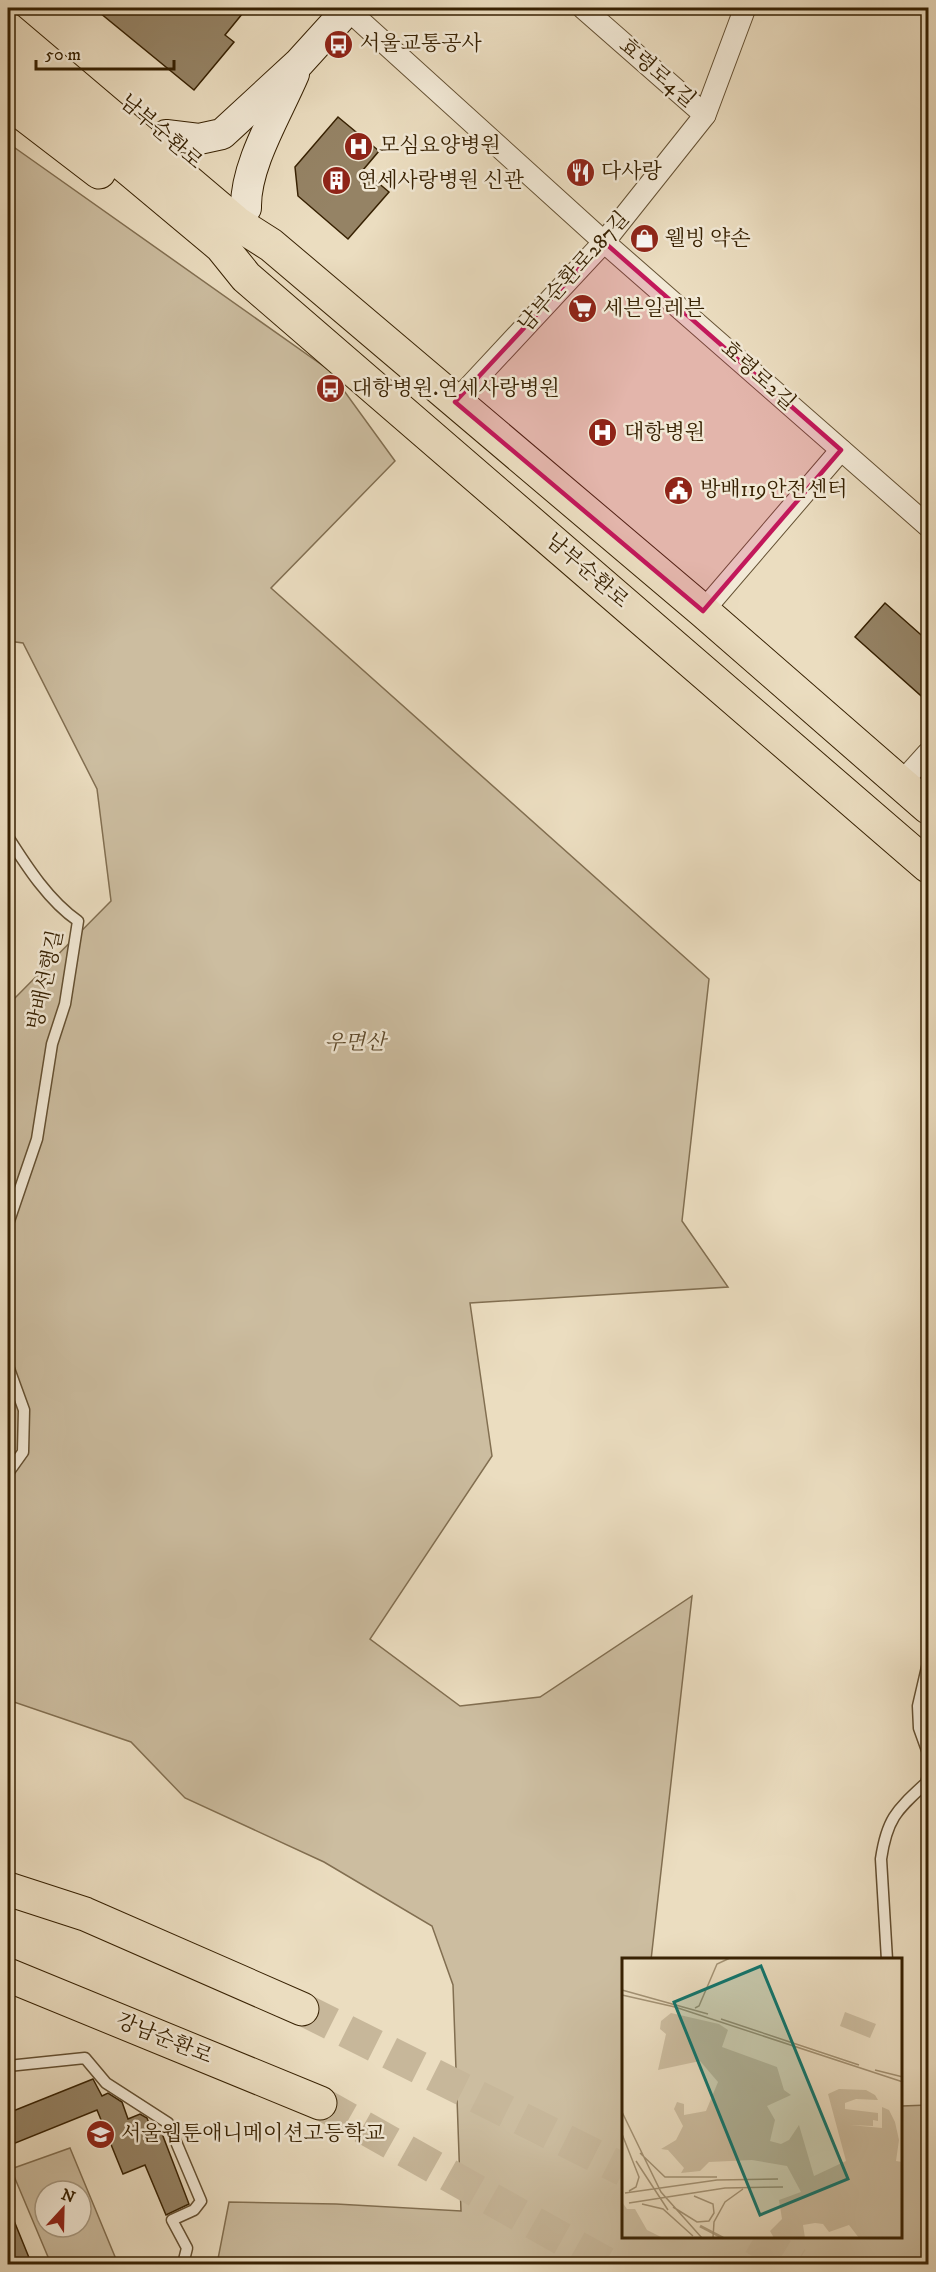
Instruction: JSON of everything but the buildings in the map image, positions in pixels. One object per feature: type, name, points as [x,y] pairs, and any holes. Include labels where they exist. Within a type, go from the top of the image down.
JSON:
[{"type":"main road","name":"남부순환로","points":[[12,8],[166,135],[246,208],[272,245]]},
{"type":"main road","points":[[166,135],[199,139],[222,134],[299,63],[348,8]]},
{"type":"main road","name":"남부순환로","points":[[8,29],[238,224],[272,245],[703,611],[928,807]]},
{"type":"main road","points":[[246,208],[246,191],[253,164],[299,63]]},
{"type":"main road","name":"남부순환로","points":[[8,68],[221,246],[246,277],[928,866]]},
{"type":"main road","name":"남부순환로","points":[[8,102],[200,250],[246,277]]},
{"type":"main road","points":[[8,1876],[85,1914],[302,2009]]},
{"type":"main road","points":[[8,1889],[85,1914]]},
{"type":"main road","name":"강남순환로","points":[[8,1975],[320,2103]]},
{"type":"main road","points":[[8,1987],[72,2001]]},
{"type":"street","name":"효령로2길","points":[[348,8],[604,242],[928,526]]},
{"type":"street","name":"효령로4길","points":[[583,8],[705,115]]},
{"type":"street","name":"남부순환로287길","points":[[455,402],[604,242],[705,115],[745,8]]},
{"type":"street","points":[[703,611],[841,450]]},
{"type":"street","points":[[901,783],[928,753]]},
{"type":"lane","name":"방배선행길","points":[[8,837],[24,863],[65,912],[78,921],[65,1004],[52,1044],[37,1139],[8,1224]]},
{"type":"lane","points":[[8,1366],[24,1410],[23,1452],[8,1473]]},
{"type":"lane","points":[[928,1663],[918,1706],[919,1728],[928,1753]]},
{"type":"lane","points":[[887,1958],[881,1859],[883,1848],[894,1815],[926,1783],[928,1776]]},
{"type":"lane","points":[[8,2066],[84,2058],[106,2083],[168,2123],[201,2201],[194,2210],[172,2220],[187,2248],[183,2265]]},
{"type":"highlighted area","points":[[604,242],[841,450],[703,611],[455,402]]},
{"type":"green space","name":"우면산","points":[[8,143],[329,370],[395,461],[271,588],[709,979],[682,1221],[728,1287],[470,1303],[492,1456],[370,1639],[460,1706],[540,1697],[692,1596],[651,1958],[622,1958],[622,2239],[903,2239],[903,2106],[928,2105],[928,2264],[217,2264],[229,2202],[336,2204],[461,2211],[453,1985],[432,1926],[324,1862],[185,1798],[131,1742],[8,1700],[8,1005],[111,901],[97,789],[23,643],[8,641]]},
{"type":"green space","points":[[70,2148],[83,2179],[33,2179],[33,2221],[11,2169]]},
{"type":"green space","points":[[93,2204],[118,2264],[51,2264],[40,2239],[93,2239]]},
{"type":"tunnel","points":[[302,2009],[622,2169]]},
{"type":"tunnel","points":[[320,2103],[607,2264]]},
{"type":"tunnel","points":[[756,2239],[797,2264]]},
{"type":"place","name":"서울교통공사","points":[[339,44]]},
{"type":"place","name":"모심요양병원","points":[[358,146]]},
{"type":"place","name":"다사랑","points":[[580,172]]},
{"type":"place","name":"연세사랑병원 신관","points":[[336,181]]},
{"type":"place","name":"웰빙 약손","points":[[644,239]]},
{"type":"place","name":"세븐일레븐","points":[[582,309]]},
{"type":"place","name":"대항병원.연세사랑병원","points":[[331,389]]},
{"type":"place","name":"대항병원","points":[[603,433]]},
{"type":"place","name":"방배119안전센터","points":[[679,490]]},
{"type":"place","name":"서울웹툰애니메이션고등학교","points":[[100,2134]]}]
